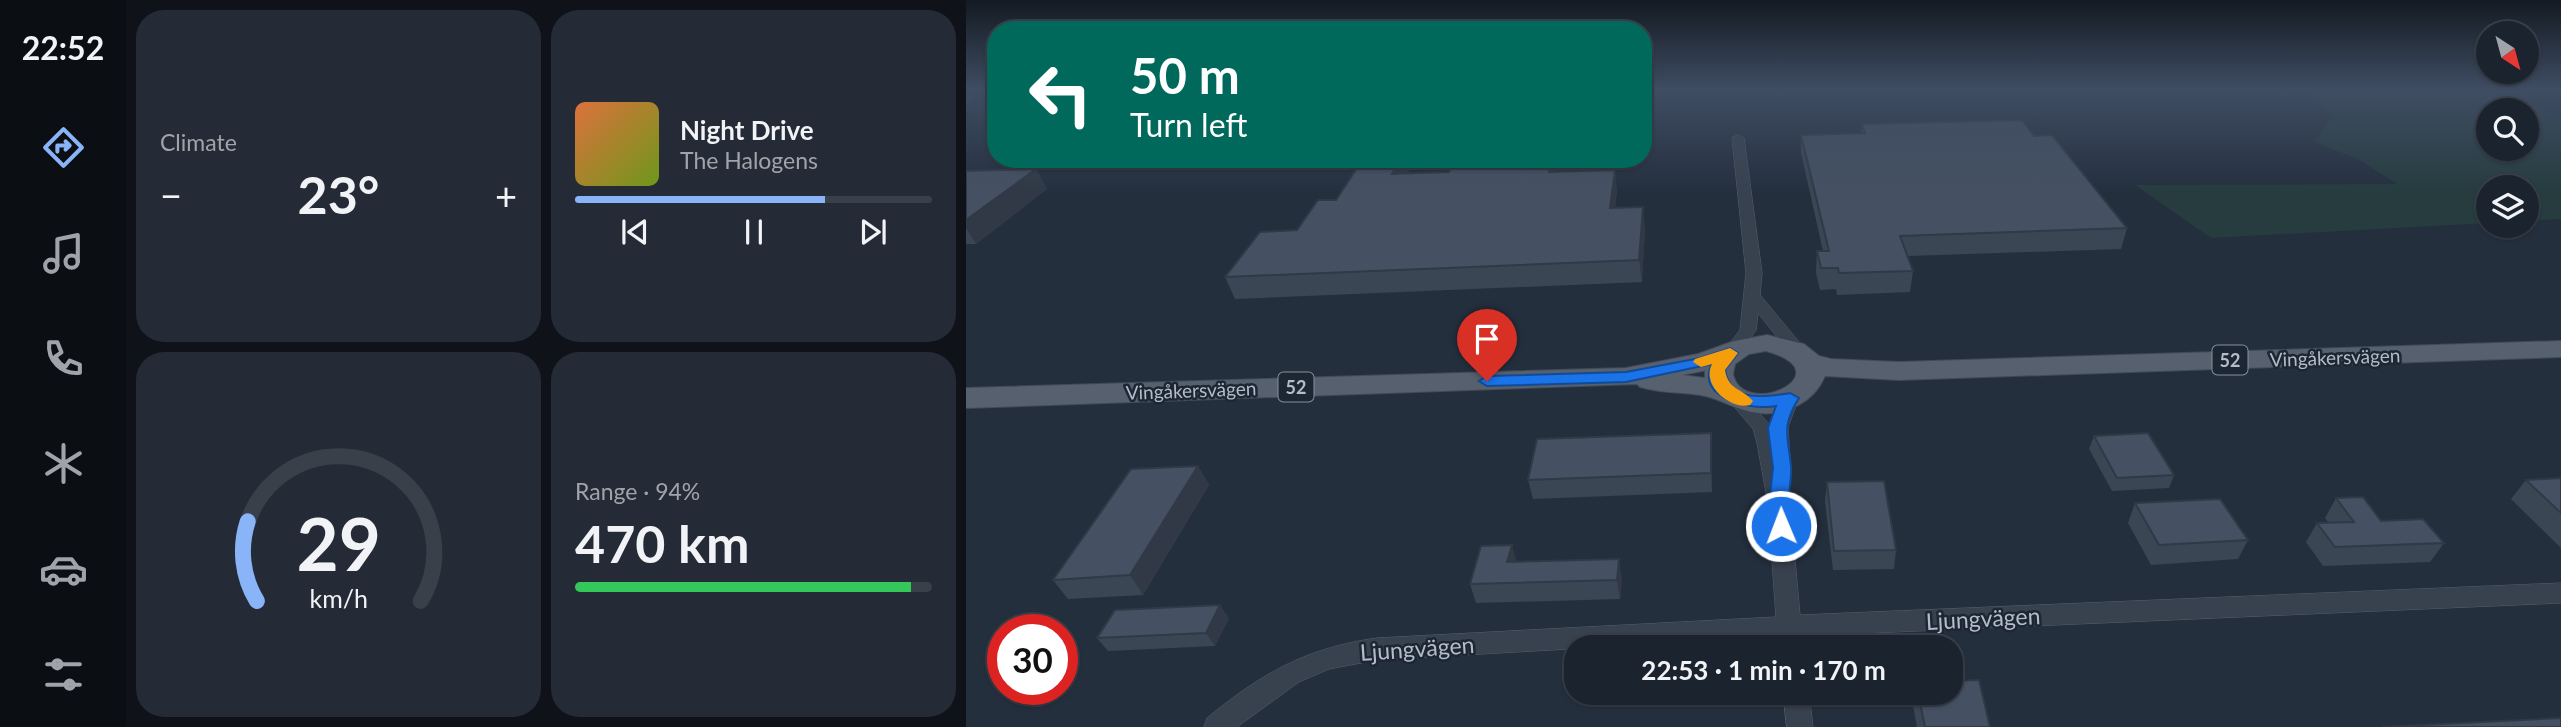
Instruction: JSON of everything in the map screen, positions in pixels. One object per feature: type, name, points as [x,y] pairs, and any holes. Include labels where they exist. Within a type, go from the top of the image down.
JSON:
[{"type":"main road","name":"52","points":[[1732,352],[1749,345],[1767,343],[1785,346],[1804,357]]},
{"type":"main road","name":"Vingåkersvägen","points":[[1804,357],[1829,368],[1899,371],[2561,349]]},
{"type":"main road","name":"Vingåkersvägen","points":[[1626,377],[1703,362],[1732,352]]},
{"type":"main road","points":[[1731,394],[1718,382],[1717,370],[1722,359],[1732,352]]},
{"type":"main road","points":[[1794,397],[1809,385],[1813,374],[1804,357]]},
{"type":"main road","name":"Vingåkersvägen","points":[[1794,397],[1899,371]]},
{"type":"main road","name":"Vingåkersvägen","points":[[966,398],[1626,377],[1702,386],[1731,394]]},
{"type":"main road","name":"52","points":[[1731,394],[1743,401],[1762,404],[1794,397]]},
{"type":"street","points":[[1732,352],[1748,330],[1754,273],[1738,138]]},
{"type":"street","points":[[1752,296],[1804,357]]},
{"type":"street","points":[[1731,394],[1762,427],[1779,504],[1789,635]]},
{"type":"street","points":[[1779,504],[1782,468],[1777,428],[1780,414],[1794,397]]},
{"type":"street","name":"Ljungvägen","points":[[1824,635],[2561,593]]},
{"type":"street","name":"Ljungvägen","points":[[1217,727],[1265,688],[1318,659],[1345,652],[1564,645]]},
{"type":"street","points":[[1797,705],[1800,727]]},
{"type":"green space","points":[[2327,124],[2476,124],[2476,161],[2539,161],[2539,124],[2561,124],[2561,219],[2539,220],[2539,175],[2476,175],[2476,224],[2211,238],[2135,185],[2397,184],[2358,159],[2314,142]]},
{"type":"building","points":[[1862,124],[2025,124],[2034,136],[2052,135],[2127,228],[1900,236],[1913,271],[1839,273],[1838,268],[1821,268],[1817,251],[1829,251],[1801,135],[1865,133]]},
{"type":"building","points":[[1357,168],[1396,168],[1392,174],[1449,172],[1451,168],[1550,168],[1549,172],[1615,170],[1610,208],[1643,207],[1639,260],[1225,277],[1260,232],[1297,230],[1318,200],[1336,200]]},
{"type":"building","points":[[1036,169],[966,220],[966,171]]},
{"type":"building","points":[[1711,433],[1711,473],[1528,480],[1537,439]]},
{"type":"building","points":[[2148,433],[2174,475],[2117,478],[2094,436]]},
{"type":"building","points":[[1198,466],[1130,575],[1053,580],[1131,469]]},
{"type":"building","points":[[2561,478],[2561,513],[2526,480]]},
{"type":"building","points":[[1884,481],[1896,550],[1834,551],[1827,482]]},
{"type":"building","points":[[2363,497],[2381,521],[2423,519],[2444,543],[2335,547],[2317,523],[2354,522],[2336,498]]},
{"type":"building","points":[[2220,499],[2248,540],[2159,545],[2135,503]]},
{"type":"building","points":[[1512,545],[1507,562],[1619,559],[1617,580],[1470,584],[1481,546]]},
{"type":"building","points":[[1220,605],[1206,633],[1097,638],[1115,610]]},
{"type":"building","points":[[1979,680],[1990,727],[1925,727],[1920,705],[1963,705],[1963,681]]},
{"type":"building","points":[[2561,718],[2561,727],[2382,727]]},
{"type":"slow traffic","points":[[1701,362],[1730,353],[1722,359],[1717,370],[1718,382],[1728,393],[1744,401]]},
{"type":"route","points":[[1487,381],[1626,377],[1703,362],[1730,353],[1722,359],[1717,370],[1718,382],[1728,393],[1743,401],[1762,404],[1782,402],[1790,398],[1780,414],[1777,428],[1782,468],[1779,504],[1781,526]]}]
